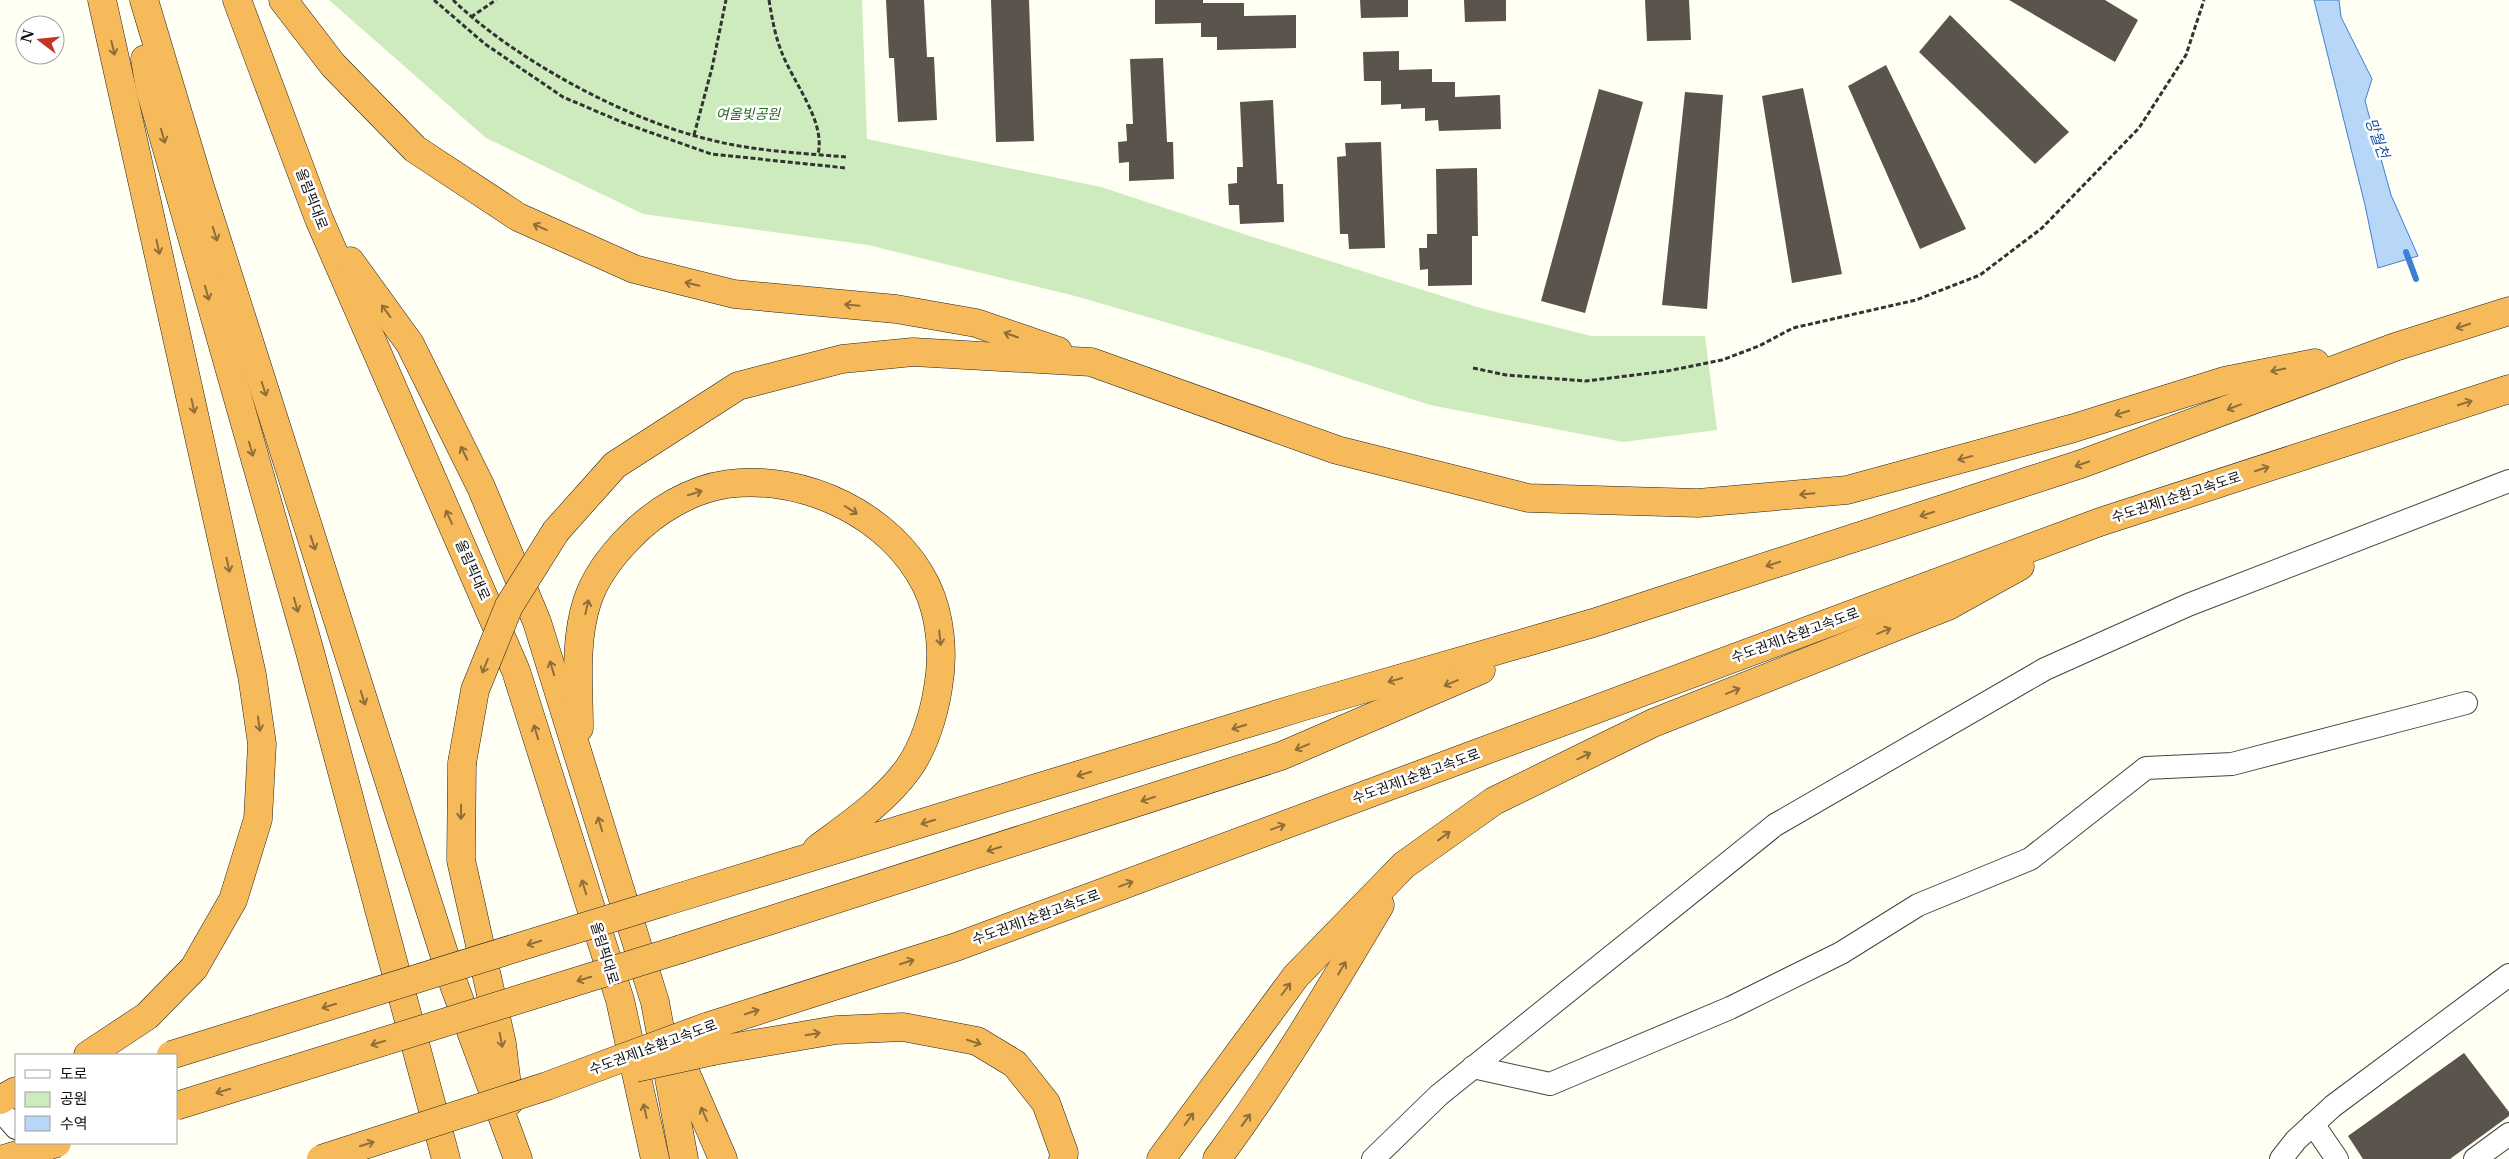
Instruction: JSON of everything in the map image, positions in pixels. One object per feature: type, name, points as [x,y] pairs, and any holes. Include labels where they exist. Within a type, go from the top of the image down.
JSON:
[{"type":"highway","points":[[90,1054],[147,1016],[194,968],[233,900],[258,819],[262,744],[252,675],[148,200],[102,0]]},
{"type":"highway","points":[[135,0],[150,89],[318,680],[446,1159]]},
{"type":"highway","points":[[144,0],[200,187],[454,985],[516,1155]]},
{"type":"highway","name":"올림픽대로","points":[[237,0],[319,219],[516,670],[620,1000],[656,1159]]},
{"type":"highway","points":[[283,0],[333,65],[415,149],[518,217],[634,269],[734,294],[896,309],[976,323],[1337,450],[1528,498],[1698,503],[1847,490],[2074,428],[2224,381],[2395,347]]},
{"type":"highway","points":[[319,219],[410,344],[481,487],[537,622],[655,1002],[723,1159]]},
{"type":"highway","points":[[174,1054],[664,902],[1301,708],[1593,622],[2084,464],[2395,347],[2509,311]]},
{"type":"highway","points":[[516,1155],[502,1044],[461,860],[462,763],[475,690],[509,606],[556,531],[615,465],[738,386],[842,359],[913,352],[1091,362]]},
{"type":"highway","name":"수도권제1순환고속도로","points":[[710,1039],[2100,522],[2509,389]]},
{"type":"highway","points":[[580,760],[578,658],[587,602],[610,557],[645,521],[688,495],[727,484],[767,484],[806,489],[842,504],[874,525],[902,550],[926,586],[938,625],[942,663],[933,717],[909,768],[878,802],[801,861]]},
{"type":"highway","points":[[1161,1159],[1296,976],[1404,865],[1502,796],[1653,723],[1948,606],[2100,522]]},
{"type":"highway","points":[[178,1105],[680,949],[1281,756],[1593,622]]},
{"type":"highway","points":[[1217,1159],[1250,1114],[1326,995],[1404,865]]},
{"type":"highway","points":[[655,1002],[684,1159]]},
{"type":"highway","points":[[321,1159],[548,1086],[710,1039],[902,1027],[977,1041],[1015,1064],[1046,1103],[1064,1153],[1063,1159]]},
{"type":"highway","points":[[0,1100],[15,1092]]},
{"type":"highway","points":[[0,1109],[15,1103]]},
{"type":"highway","points":[[4,1159],[54,1144]]},
{"type":"street","points":[[1373,1159],[1439,1095],[1775,825],[2046,669],[2188,605],[2509,481]]},
{"type":"street","points":[[1474,1067],[1550,1084],[1730,1008],[1841,953],[1918,905],[2030,859],[2146,768],[2232,764],[2466,703]]},
{"type":"street","points":[[2281,1159],[2313,1124],[2333,1106],[2509,975]]},
{"type":"street","points":[[0,1109],[15,1127]]},
{"type":"street","points":[[2313,1124],[2337,1159]]},
{"type":"street","points":[[2475,1159],[2509,1134]]},
{"type":"street","points":[[31,1144],[45,1159]]},
{"type":"path","points":[[434,0],[485,44],[563,97],[624,123],[711,154],[846,168]]},
{"type":"path","points":[[453,0],[498,39],[571,83],[655,123],[694,136],[758,149],[846,156]]},
{"type":"path","points":[[471,17],[496,0]]},
{"type":"path","points":[[694,136],[712,68],[726,0]]},
{"type":"path","points":[[769,0],[772,22],[782,54],[816,123],[820,147],[818,154]]},
{"type":"path","points":[[1473,368],[1506,375],[1586,380],[1667,371],[1722,360],[1759,346],[1793,328],[1916,300],[1980,275],[2042,228],[2139,128],[2186,55],[2204,0]]},
{"type":"green space","name":"여울빛공원","points":[[329,0],[862,0],[867,139],[1101,187],[1256,238],[1484,309],[1591,336],[1705,336],[1717,430],[1623,442],[1430,405],[1287,358],[1079,297],[868,245],[643,214],[486,138]]},
{"type":"water","points":[[2314,0],[2339,0],[2341,17],[2372,79],[2365,101],[2391,195],[2418,256],[2378,268],[2365,205]]},
{"type":"building","points":[[886,0],[924,0],[927,57],[934,57],[937,120],[898,122],[894,58],[889,58]]},
{"type":"building","points":[[991,0],[1029,0],[1034,141],[996,142]]},
{"type":"building","points":[[1155,0],[1203,0],[1203,3],[1244,3],[1244,16],[1296,15],[1296,48],[1217,50],[1217,37],[1201,37],[1201,23],[1155,24]]},
{"type":"building","points":[[1360,0],[1408,0],[1408,17],[1361,18]]},
{"type":"building","points":[[1464,0],[1506,0],[1506,21],[1465,22]]},
{"type":"building","points":[[1645,0],[1689,0],[1691,40],[1647,41]]},
{"type":"building","points":[[2009,0],[2105,0],[2138,20],[2115,62]]},
{"type":"building","points":[[1950,15],[2069,132],[2035,164],[1919,52]]},
{"type":"building","points":[[1399,51],[1399,70],[1432,69],[1432,82],[1455,82],[1455,97],[1500,95],[1501,129],[1439,131],[1438,120],[1425,121],[1425,108],[1401,109],[1401,104],[1381,105],[1381,81],[1364,81],[1363,52]]},
{"type":"building","points":[[1163,58],[1167,142],[1173,142],[1174,179],[1129,181],[1129,162],[1119,163],[1118,142],[1127,141],[1126,124],[1133,124],[1130,59]]},
{"type":"building","points":[[1886,65],[1966,229],[1920,249],[1848,86]]},
{"type":"building","points":[[1803,88],[1842,274],[1792,283],[1762,96]]},
{"type":"building","points":[[1599,89],[1643,102],[1585,313],[1541,301]]},
{"type":"building","points":[[1685,92],[1723,95],[1707,309],[1662,305]]},
{"type":"building","points":[[1273,100],[1277,184],[1283,184],[1284,222],[1240,224],[1239,205],[1229,205],[1228,184],[1237,183],[1237,167],[1243,167],[1240,102]]},
{"type":"building","points":[[1381,142],[1385,248],[1349,249],[1348,234],[1340,234],[1337,157],[1346,156],[1345,143]]},
{"type":"building","points":[[1477,168],[1478,236],[1472,236],[1472,285],[1428,286],[1428,269],[1420,270],[1419,248],[1427,248],[1427,234],[1437,234],[1436,169]]},
{"type":"building","points":[[2464,1053],[2509,1112],[2509,1116],[2450,1159],[2363,1159],[2348,1136]]},
{"type":"waterway","name":"망월천","points":[[2406,252],[2416,279]]}]
